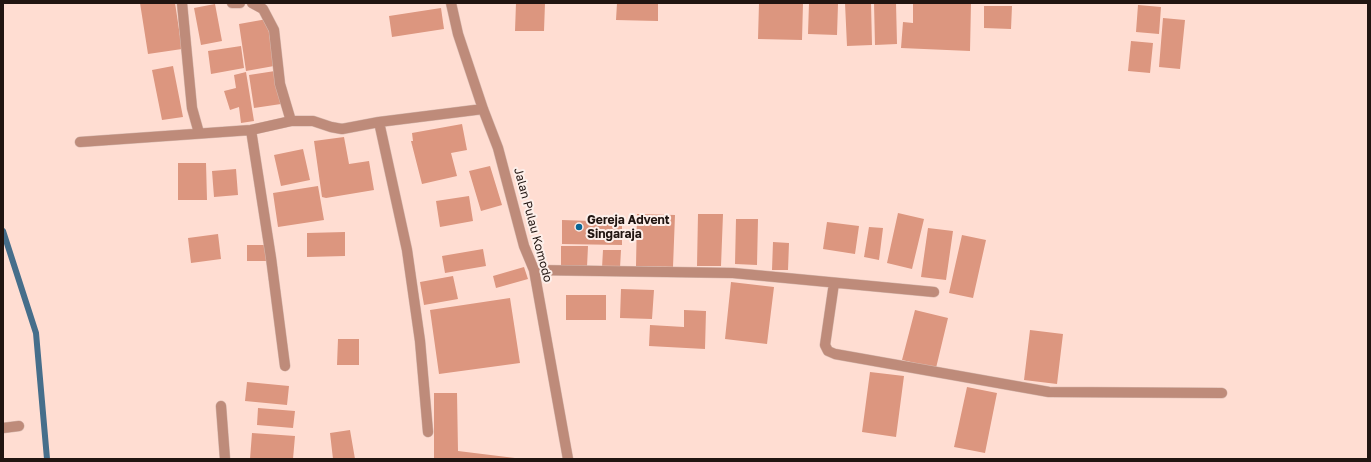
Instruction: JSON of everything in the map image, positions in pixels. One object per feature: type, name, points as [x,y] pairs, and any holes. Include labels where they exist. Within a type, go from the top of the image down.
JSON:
[{"type":"street","points":[[182,3],[192,108],[199,133]]},
{"type":"street","points":[[232,3],[240,3]]},
{"type":"street","points":[[252,3],[264,9],[274,30],[280,84],[291,121]]},
{"type":"street","name":"Jalan Pulau Komodo","points":[[451,3],[458,34],[483,109],[498,148],[524,246],[534,270],[568,459]]},
{"type":"street","points":[[80,142],[251,130],[291,121],[313,121],[330,127],[342,129],[379,122],[483,109]]},
{"type":"street","points":[[379,122],[407,250],[420,341],[428,432]]},
{"type":"street","points":[[251,130],[271,258],[285,366]]},
{"type":"street","points":[[534,270],[733,273],[934,292]]},
{"type":"street","points":[[834,282],[825,345],[828,351],[835,354],[1048,392],[1222,393]]},
{"type":"street","points":[[221,406],[225,459]]},
{"type":"street","points":[[3,428],[19,426]]},
{"type":"building","points":[[140,3],[175,3],[182,49],[148,54]]},
{"type":"building","points":[[516,3],[545,3],[544,31],[515,31]]},
{"type":"building","points":[[617,3],[658,3],[658,21],[616,20]]},
{"type":"building","points":[[759,3],[803,3],[802,40],[758,39]]},
{"type":"building","points":[[809,3],[838,4],[837,35],[808,34]]},
{"type":"building","points":[[845,3],[871,3],[872,45],[847,46]]},
{"type":"building","points":[[874,3],[896,3],[897,44],[875,45]]},
{"type":"building","points":[[913,3],[971,3],[970,51],[901,48],[903,22],[913,23]]},
{"type":"building","points":[[215,4],[222,41],[201,45],[194,8]]},
{"type":"building","points":[[1138,5],[1161,7],[1159,34],[1136,32]]},
{"type":"building","points":[[984,6],[1012,6],[1011,29],[984,28]]},
{"type":"building","points":[[441,8],[444,29],[392,37],[389,16]]},
{"type":"building","points":[[1163,18],[1185,20],[1180,69],[1159,67]]},
{"type":"building","points":[[267,19],[274,66],[246,71],[239,24]]},
{"type":"building","points":[[1131,41],[1153,43],[1150,73],[1128,71]]},
{"type":"building","points":[[241,46],[244,68],[211,74],[208,51]]},
{"type":"building","points":[[173,66],[183,117],[162,120],[152,70]]},
{"type":"building","points":[[275,71],[281,104],[254,108],[249,75]]},
{"type":"building","points":[[246,72],[254,121],[241,123],[239,107],[230,110],[224,91],[236,88],[234,75]]},
{"type":"building","points":[[462,124],[467,150],[451,153],[457,176],[422,184],[411,141],[413,141],[412,133]]},
{"type":"building","points":[[344,137],[349,164],[369,161],[374,190],[326,198],[322,197],[314,141]]},
{"type":"building","points":[[303,149],[310,180],[281,186],[274,155]]},
{"type":"building","points":[[178,163],[206,163],[207,200],[178,200]]},
{"type":"building","points":[[490,166],[502,205],[481,211],[469,171]]},
{"type":"building","points":[[236,169],[238,195],[214,197],[212,171]]},
{"type":"building","points":[[318,186],[324,220],[278,227],[273,193]]},
{"type":"building","points":[[469,196],[473,221],[440,227],[436,201]]},
{"type":"building","points":[[898,213],[924,219],[912,269],[887,263]]},
{"type":"building","points":[[637,214],[675,215],[673,267],[636,266]]},
{"type":"building","points":[[698,214],[723,214],[721,266],[697,266]]},
{"type":"building","points":[[736,219],[758,219],[757,265],[735,264]]},
{"type":"building","points":[[562,220],[622,222],[622,245],[562,244]]},
{"type":"building","points":[[827,222],[859,226],[855,254],[823,249]]},
{"type":"building","points":[[869,227],[883,228],[879,260],[864,257]]},
{"type":"building","points":[[928,228],[953,231],[946,280],[921,277]]},
{"type":"building","points":[[345,232],[345,256],[307,257],[307,233]]},
{"type":"building","points":[[218,234],[221,259],[191,263],[188,238]]},
{"type":"building","points":[[962,235],[986,240],[973,298],[949,293]]},
{"type":"building","points":[[773,242],[789,243],[788,270],[772,270]]},
{"type":"building","points":[[247,245],[267,245],[267,261],[247,261]]},
{"type":"building","points":[[561,246],[588,246],[587,267],[561,266]]},
{"type":"building","points":[[483,249],[486,266],[445,273],[442,256]]},
{"type":"building","points":[[603,250],[621,250],[620,268],[602,268]]},
{"type":"building","points":[[524,267],[528,279],[496,288],[493,276]]},
{"type":"building","points":[[453,276],[458,299],[424,305],[420,282]]},
{"type":"building","points":[[731,282],[774,287],[767,344],[725,339]]},
{"type":"building","points":[[621,289],[654,290],[652,319],[620,318]]},
{"type":"building","points":[[566,295],[606,295],[606,320],[566,320]]},
{"type":"building","points":[[510,298],[520,363],[439,374],[430,310]]},
{"type":"building","points":[[684,310],[706,311],[705,349],[649,346],[650,325],[684,327]]},
{"type":"building","points":[[915,310],[948,318],[936,368],[902,360]]},
{"type":"building","points":[[1030,330],[1063,334],[1057,384],[1024,380]]},
{"type":"building","points":[[338,339],[359,339],[359,365],[337,365]]},
{"type":"building","points":[[870,372],[904,376],[896,437],[862,432]]},
{"type":"building","points":[[247,382],[289,386],[287,405],[245,401]]},
{"type":"building","points":[[967,387],[997,393],[985,453],[954,447]]},
{"type":"building","points":[[434,393],[457,393],[458,451],[523,459],[434,459]]},
{"type":"building","points":[[258,408],[295,411],[293,428],[257,425]]},
{"type":"building","points":[[350,430],[355,459],[333,459],[330,433]]},
{"type":"building","points":[[252,433],[295,436],[293,459],[250,459]]},
{"type":"waterway","points":[[3,231],[36,333],[47,459]]},
{"type":"place","name":"Gereja Advent Singaraja","points":[[579,227]]}]
